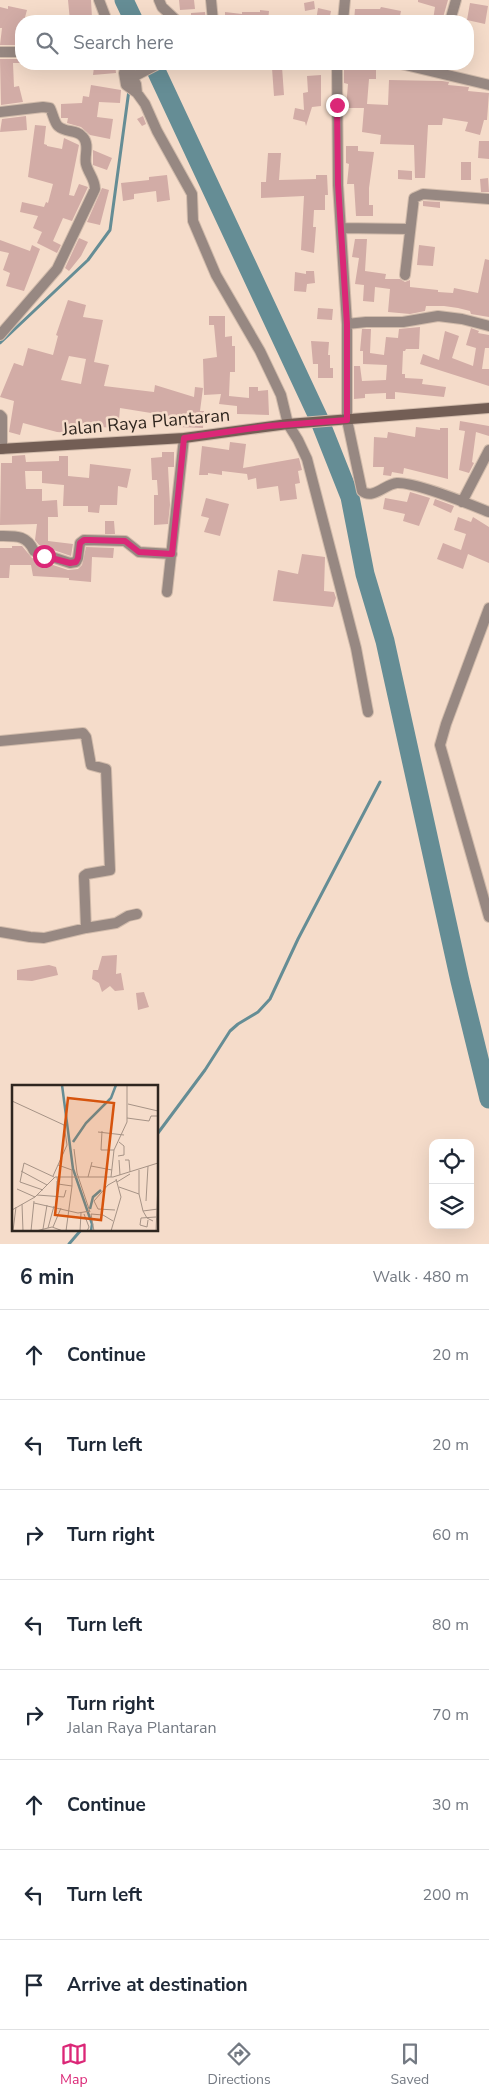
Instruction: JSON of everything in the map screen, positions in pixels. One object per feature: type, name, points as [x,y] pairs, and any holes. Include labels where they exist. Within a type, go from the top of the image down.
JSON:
[{"type":"main road","name":"Jalan Raya Plantaran","points":[[1,449],[184,438],[291,424],[489,408]]},
{"type":"street","points":[[99,0],[105,15]]},
{"type":"street","points":[[159,0],[162,6],[172,15]]},
{"type":"street","points":[[211,0],[212,15]]},
{"type":"street","points":[[344,15],[345,0]]},
{"type":"street","points":[[452,15],[456,0]]},
{"type":"street","points":[[0,52],[15,52]]},
{"type":"street","points":[[336,70],[338,184],[347,324],[343,420],[359,484],[363,492],[372,494],[389,485],[399,483],[489,512]]},
{"type":"street","points":[[442,70],[489,85]]},
{"type":"street","points":[[131,71],[124,73],[132,89],[145,104],[157,131],[192,194],[193,221],[216,275],[260,351],[281,395],[291,424],[307,459],[356,648],[368,712]]},
{"type":"street","points":[[0,112],[43,107],[50,108],[56,124],[60,128],[78,132],[84,138],[87,146],[86,165],[95,183],[95,190],[57,269],[0,335]]},
{"type":"street","points":[[405,275],[414,198],[419,194],[489,199]]},
{"type":"street","points":[[342,228],[410,230]]},
{"type":"street","points":[[347,324],[403,322],[438,316],[462,319],[489,326]]},
{"type":"street","points":[[0,415],[2,417],[1,449]]},
{"type":"street","points":[[167,592],[184,438]]},
{"type":"street","points":[[462,502],[489,450]]},
{"type":"street","points":[[0,536],[25,538],[31,543],[34,551],[70,563],[76,562],[80,543],[84,540],[125,541],[139,552],[172,554]]},
{"type":"street","points":[[489,608],[440,744],[489,917]]},
{"type":"street","points":[[0,742],[83,733],[86,737],[90,765],[106,769],[110,870],[84,876],[86,928]]},
{"type":"street","points":[[0,932],[38,938],[116,923],[128,916],[137,914]]},
{"type":"building","points":[[68,0],[91,0],[92,15],[69,15]]},
{"type":"building","points":[[179,0],[194,0],[195,9],[180,10]]},
{"type":"building","points":[[418,0],[448,0],[444,15],[434,15],[435,7],[418,2]]},
{"type":"building","points":[[314,1],[315,9],[305,11],[304,3]]},
{"type":"building","points":[[470,3],[488,6],[485,24],[474,22],[474,15],[468,15]]},
{"type":"building","points":[[8,6],[27,10],[26,15],[15,15],[15,45],[0,45],[2,28],[0,28],[0,7],[8,9]]},
{"type":"building","points":[[381,7],[401,11],[400,15],[354,15],[355,9],[380,9]]},
{"type":"building","points":[[318,8],[331,11],[330,15],[317,15]]},
{"type":"building","points":[[260,10],[269,11],[269,15],[225,15],[225,12],[242,14],[242,12],[260,12]]},
{"type":"building","points":[[205,12],[205,15],[191,15],[191,13]]},
{"type":"building","points":[[0,59],[15,59],[15,63],[13,63],[14,87],[19,86],[23,102],[1,105]]},
{"type":"building","points":[[94,70],[116,70],[116,73],[93,75]]},
{"type":"building","points":[[272,70],[282,70],[284,95],[274,96]]},
{"type":"building","points":[[344,70],[376,70],[376,79],[369,79],[367,104],[388,105],[389,80],[442,81],[449,82],[448,85],[469,87],[468,91],[489,93],[487,120],[484,120],[480,135],[465,131],[468,122],[443,118],[442,125],[428,125],[425,178],[415,178],[414,145],[380,144],[381,135],[362,132],[364,108],[346,108],[348,84],[344,83]]},
{"type":"building","points":[[321,75],[321,106],[312,107],[306,126],[305,122],[293,119],[295,108],[304,110],[303,93],[308,92],[307,76]]},
{"type":"building","points":[[91,85],[121,90],[120,103],[99,102],[97,117],[113,119],[110,139],[90,135],[81,127],[67,123],[68,118],[61,118],[61,104],[82,103],[83,96],[89,97]]},
{"type":"building","points":[[26,116],[27,130],[0,132],[2,119]]},
{"type":"building","points":[[143,116],[146,124],[142,126],[137,119]]},
{"type":"building","points":[[35,125],[46,126],[44,144],[47,146],[62,149],[64,138],[79,145],[69,195],[74,196],[79,184],[88,187],[72,221],[63,218],[53,241],[61,245],[57,253],[37,243],[42,232],[33,228],[38,216],[20,212],[22,202],[44,207],[46,202],[48,203],[53,184],[28,177]]},
{"type":"building","points":[[479,141],[489,141],[489,159],[478,158]]},
{"type":"building","points":[[346,146],[358,146],[358,151],[374,152],[369,188],[369,205],[373,205],[373,216],[356,216],[354,184],[347,184],[349,164],[346,163]]},
{"type":"building","points":[[93,150],[112,158],[107,170],[93,165]]},
{"type":"building","points":[[268,153],[281,153],[279,180],[316,179],[316,175],[327,175],[328,195],[325,195],[325,210],[314,210],[313,227],[316,227],[314,253],[301,250],[304,196],[261,198],[261,182],[266,182]]},
{"type":"building","points":[[461,162],[471,162],[471,180],[461,180]]},
{"type":"building","points":[[398,170],[412,171],[412,180],[398,179]]},
{"type":"building","points":[[167,175],[170,200],[157,202],[156,191],[134,194],[134,199],[123,201],[121,183],[149,180],[149,177]]},
{"type":"building","points":[[488,178],[489,192],[481,192],[480,179]]},
{"type":"building","points":[[102,188],[109,190],[100,225],[87,222]]},
{"type":"building","points":[[423,201],[440,202],[440,208],[423,206]]},
{"type":"building","points":[[79,238],[88,242],[81,256],[69,271],[65,268]]},
{"type":"building","points":[[355,239],[367,239],[365,271],[386,274],[385,279],[400,279],[405,282],[410,280],[410,287],[438,290],[438,292],[453,293],[454,288],[478,293],[485,259],[489,260],[489,317],[444,306],[426,306],[425,311],[410,314],[388,312],[390,289],[375,287],[374,302],[363,301],[364,285],[355,284],[359,258],[352,257]]},
{"type":"building","points":[[0,240],[30,251],[32,245],[40,249],[24,291],[6,286],[10,273],[3,270],[9,253],[0,251]]},
{"type":"building","points":[[419,245],[435,247],[433,266],[417,265]]},
{"type":"building","points":[[306,271],[314,271],[315,283],[307,284],[306,292],[294,291],[295,272],[306,274]]},
{"type":"building","points":[[68,300],[86,305],[83,317],[103,320],[94,362],[109,365],[104,386],[154,392],[155,385],[194,397],[195,387],[203,388],[200,411],[204,411],[203,428],[178,427],[179,422],[163,420],[163,417],[151,415],[151,413],[120,408],[119,420],[116,419],[116,428],[100,427],[99,432],[72,428],[71,433],[57,432],[23,423],[20,435],[9,432],[14,401],[0,397],[14,363],[23,366],[28,348],[53,355],[58,336],[56,335]],"holes":[[[69,356],[86,359],[81,384],[61,380]]]},
{"type":"building","points":[[318,308],[333,309],[332,320],[317,319]]},
{"type":"building","points":[[209,316],[225,316],[225,337],[232,336],[232,346],[235,346],[235,372],[230,372],[229,396],[249,398],[249,387],[258,387],[258,391],[268,390],[269,415],[237,414],[237,406],[219,404],[221,394],[204,395],[203,359],[217,357],[214,325],[209,325]]},
{"type":"building","points":[[420,327],[419,349],[406,349],[403,351],[402,374],[405,374],[405,378],[423,379],[422,384],[446,387],[444,397],[395,392],[395,399],[386,399],[386,393],[365,394],[365,398],[354,399],[354,366],[360,366],[362,381],[386,380],[387,365],[363,364],[363,351],[360,351],[362,329],[371,329],[370,353],[384,355],[386,337],[398,338],[399,329]]},
{"type":"building","points":[[471,328],[479,331],[478,333],[489,335],[489,348],[485,348],[482,369],[489,369],[489,386],[420,364],[423,354],[439,360],[445,331],[459,336],[452,358],[473,366],[476,348],[466,345]]},
{"type":"building","points":[[311,341],[329,342],[328,355],[330,355],[330,368],[333,368],[333,378],[318,378],[318,364],[313,364]]},
{"type":"building","points":[[460,421],[489,426],[489,436],[476,432],[472,462],[474,463],[469,473],[459,470],[465,431],[459,430]]},
{"type":"building","points":[[416,427],[440,430],[440,428],[448,428],[448,479],[404,468],[403,474],[392,472],[391,476],[383,475],[384,467],[373,467],[374,437],[387,438],[388,432],[415,437]]},
{"type":"building","points":[[230,442],[246,444],[243,468],[299,458],[302,470],[298,471],[300,483],[295,484],[297,499],[280,501],[278,486],[257,489],[256,478],[248,480],[247,474],[222,471],[222,475],[208,473],[208,475],[199,475],[202,446],[229,450]]},
{"type":"building","points":[[162,452],[174,452],[174,467],[168,467],[170,505],[168,524],[154,525],[154,495],[158,495],[157,480],[152,480],[151,458],[162,457]]},
{"type":"building","points":[[25,455],[26,462],[59,461],[59,456],[68,456],[68,476],[89,478],[90,464],[131,469],[127,488],[118,486],[117,505],[100,505],[99,513],[88,512],[88,506],[63,506],[64,485],[42,483],[42,471],[25,471],[26,489],[42,489],[42,501],[57,500],[58,517],[48,517],[48,541],[73,544],[71,556],[39,545],[35,540],[37,524],[0,525],[1,463],[12,463],[12,456]]},
{"type":"building","points":[[410,492],[430,498],[419,526],[403,521],[405,514],[383,509],[385,498],[407,502]]},
{"type":"building","points":[[206,498],[229,504],[220,536],[204,532],[209,518],[201,516]]},
{"type":"building","points":[[435,499],[454,506],[451,513],[433,505]]},
{"type":"building","points":[[458,517],[471,522],[473,517],[489,527],[489,563],[468,554],[463,569],[437,559],[443,543],[461,550],[466,534],[454,530]]},
{"type":"building","points":[[105,521],[114,521],[115,534],[105,534]]},
{"type":"building","points":[[12,546],[22,546],[32,558],[68,570],[78,569],[82,565],[86,547],[114,548],[113,558],[92,557],[91,582],[69,580],[69,578],[33,576],[31,565],[10,565],[9,578],[0,578],[0,548],[12,548]]},
{"type":"building","points":[[302,554],[325,557],[324,591],[334,592],[336,598],[333,607],[273,601],[278,570],[298,574]]},
{"type":"building","points":[[117,955],[116,974],[121,973],[124,990],[115,991],[110,986],[102,992],[99,983],[92,979],[93,970],[98,970],[102,956]]},
{"type":"building","points":[[49,965],[56,967],[58,975],[32,981],[17,980],[17,970]]},
{"type":"building","points":[[144,992],[149,1007],[138,1010],[136,993]]},
{"type":"waterway","points":[[124,0],[131,15]]},
{"type":"waterway","points":[[156,70],[319,419],[350,497],[365,574],[385,641],[460,981],[489,1099]]},
{"type":"waterway","points":[[0,343],[88,260],[110,230],[129,90]]},
{"type":"waterway","points":[[159,1132],[205,1070],[230,1031],[258,1012],[270,999],[298,939],[380,782]]},
{"type":"waterway","points":[[69,1244],[79,1232]]},
{"type":"route","points":[[44,556],[70,563],[76,562],[80,543],[84,540],[125,541],[139,552],[147,554],[172,554],[184,438],[269,426],[347,420],[347,324],[338,184],[337,105]]}]
